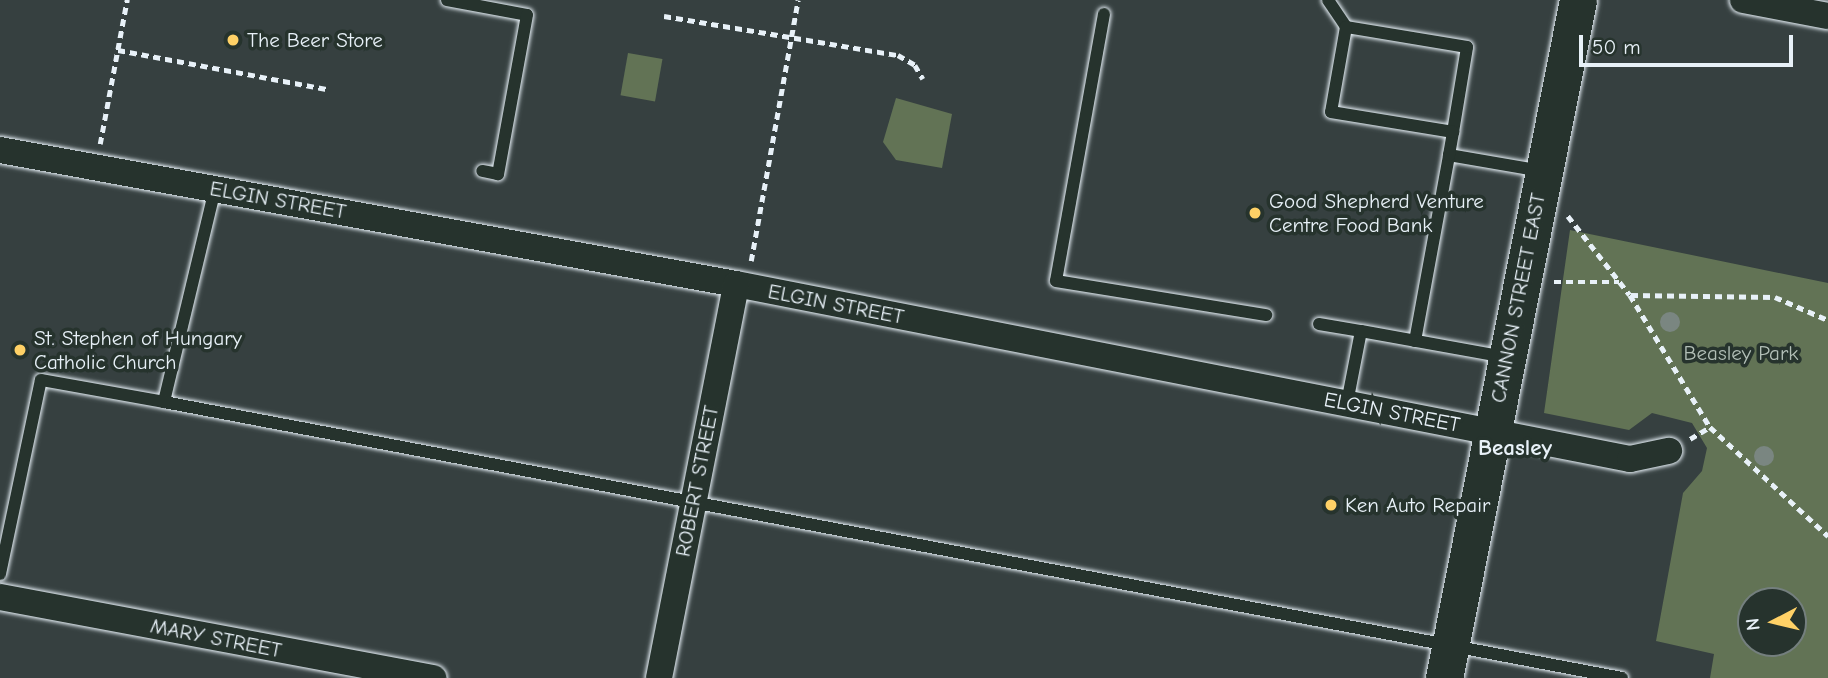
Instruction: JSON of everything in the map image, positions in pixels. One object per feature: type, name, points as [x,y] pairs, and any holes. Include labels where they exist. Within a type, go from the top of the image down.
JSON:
[{"type":"main road","name":"CANNON STREET EAST","points":[[1448,662],[1520,281],[1578,0]]},
{"type":"street","points":[[1743,0],[1828,16]]},
{"type":"street","name":"ELGIN STREET","points":[[0,150],[736,284],[1630,459],[1669,451]]},
{"type":"street","name":"ROBERT STREET","points":[[659,678],[736,284]]},
{"type":"street","name":"MARY STREET","points":[[0,597],[433,678]]},
{"type":"lane","points":[[447,0],[527,15],[498,174],[482,171]]},
{"type":"lane","points":[[1328,0],[1346,27],[1331,112],[1453,132]]},
{"type":"lane","points":[[1104,14],[1056,281],[1266,316]]},
{"type":"lane","points":[[1346,27],[1467,47],[1415,341]]},
{"type":"lane","points":[[1449,155],[1540,183]]},
{"type":"lane","points":[[164,401],[215,189]]},
{"type":"lane","points":[[1319,324],[1506,357]]},
{"type":"lane","points":[[1347,403],[1361,331]]},
{"type":"lane","points":[[0,574],[41,380],[164,401],[693,504],[1448,662],[1622,678]]},
{"type":"path","points":[[96,167],[127,0]]},
{"type":"path","points":[[736,284],[750,268],[798,0]]},
{"type":"path","points":[[664,16],[898,55],[915,65],[923,79]]},
{"type":"path","points":[[118,50],[327,89]]},
{"type":"path","points":[[1540,183],[1577,225],[1630,295],[1710,427],[1828,536]]},
{"type":"path","points":[[1520,281],[1620,282]]},
{"type":"path","points":[[1630,295],[1775,297],[1828,320]]},
{"type":"green space","points":[[628,53],[662,59],[655,101],[621,95]]},
{"type":"green space","points":[[896,98],[952,114],[942,168],[896,160],[883,142]]},
{"type":"green space","name":"Beasley Park","points":[[1570,230],[1828,283],[1828,678],[1710,678],[1714,654],[1656,641],[1683,493],[1702,471],[1707,448],[1692,423],[1652,413],[1629,430],[1544,413]]},
{"type":"place","name":"The Beer Store","points":[[233,40]]},
{"type":"place","name":"Good Shepherd Venture Centre Food Bank","points":[[1255,213]]},
{"type":"place","name":"St. Stephen of Hungary Catholic Church","points":[[20,350]]},
{"type":"place","name":"Ken Auto Repair","points":[[1331,505]]},
{"type":"district","name":"Beasley","points":[[1515,448]]}]
